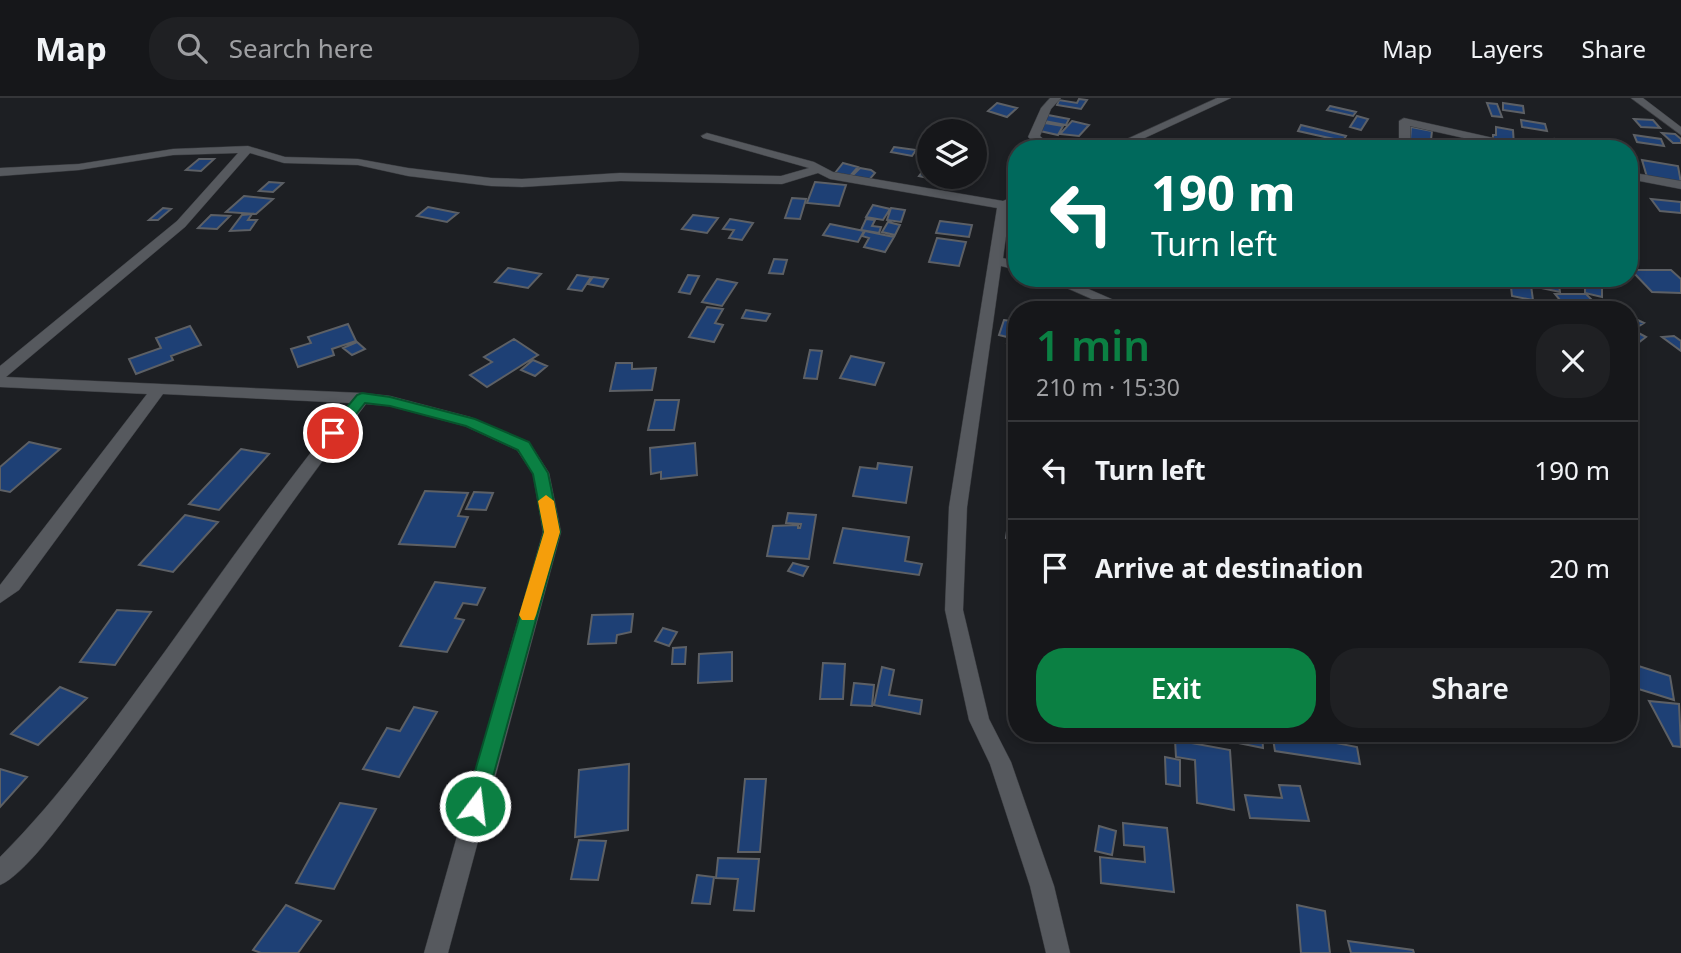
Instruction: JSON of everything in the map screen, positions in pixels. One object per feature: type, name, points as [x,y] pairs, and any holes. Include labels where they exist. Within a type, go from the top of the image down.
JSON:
[{"type":"street","points":[[1038,140],[1034,137],[1046,108],[1056,98]]},
{"type":"street","points":[[1131,140],[1226,98]]},
{"type":"street","points":[[1636,98],[1681,132]]},
{"type":"street","points":[[1405,140],[1404,121],[1489,140]]},
{"type":"street","points":[[707,136],[820,169],[830,175],[1008,202]]},
{"type":"street","points":[[0,172],[79,167],[173,152],[248,149],[284,160],[358,162],[408,172],[491,182],[620,177],[782,180],[820,169]]},
{"type":"street","points":[[0,374],[181,224],[248,149]]},
{"type":"street","points":[[1638,177],[1681,186]]},
{"type":"street","points":[[1008,210],[996,260],[958,507],[954,610],[979,720],[1000,762],[1042,886],[1058,953]]},
{"type":"street","points":[[996,260],[1008,263]]},
{"type":"street","points":[[1073,287],[1108,301]]},
{"type":"street","points":[[0,382],[390,401],[470,422],[523,446],[541,473],[552,532],[436,953]]},
{"type":"street","points":[[0,596],[12,585],[159,390]]},
{"type":"street","points":[[0,873],[27,846],[94,765],[319,451],[362,398]]},
{"type":"building","points":[[1079,99],[1087,100],[1081,109],[1057,105],[1059,100],[1077,103]]},
{"type":"building","points":[[997,103],[1017,108],[1007,117],[988,111]]},
{"type":"building","points":[[1487,103],[1497,104],[1502,117],[1492,116]]},
{"type":"building","points":[[1503,103],[1523,106],[1524,113],[1503,110]]},
{"type":"building","points":[[1330,106],[1356,112],[1353,116],[1327,110]]},
{"type":"building","points":[[1048,115],[1069,119],[1066,125],[1044,121]]},
{"type":"building","points":[[1357,116],[1368,119],[1361,130],[1350,127]]},
{"type":"building","points":[[1634,119],[1653,120],[1660,128],[1641,127]]},
{"type":"building","points":[[1521,120],[1545,124],[1547,131],[1522,127]]},
{"type":"building","points":[[1072,121],[1089,125],[1079,136],[1060,134]]},
{"type":"building","points":[[1045,123],[1063,126],[1058,135],[1040,131]]},
{"type":"building","points":[[1301,125],[1346,136],[1344,140],[1338,140],[1298,131]]},
{"type":"building","points":[[1411,127],[1432,131],[1431,140],[1410,140]]},
{"type":"building","points":[[1496,127],[1513,130],[1514,140],[1493,140],[1493,135],[1496,135]]},
{"type":"building","points":[[1662,133],[1675,134],[1681,139],[1681,143],[1673,143]]},
{"type":"building","points":[[1634,135],[1661,139],[1664,146],[1638,142]]},
{"type":"building","points":[[894,147],[916,150],[912,156],[891,152]]},
{"type":"building","points":[[199,159],[214,159],[201,171],[186,170]]},
{"type":"building","points":[[1642,160],[1678,166],[1681,183],[1647,177]]},
{"type":"building","points":[[843,163],[858,167],[850,176],[835,173]]},
{"type":"building","points":[[860,168],[875,173],[869,180],[852,176]]},
{"type":"building","points":[[269,182],[283,183],[273,192],[259,191]]},
{"type":"building","points":[[815,182],[846,185],[839,206],[807,203]]},
{"type":"building","points":[[244,196],[273,199],[256,214],[226,212]]},
{"type":"building","points":[[792,198],[806,199],[800,219],[785,218]]},
{"type":"building","points":[[1651,199],[1681,202],[1681,213],[1660,211]]},
{"type":"building","points":[[873,205],[890,209],[883,220],[866,217]]},
{"type":"building","points":[[428,207],[458,213],[447,222],[417,216]]},
{"type":"building","points":[[163,208],[171,209],[158,220],[149,220]]},
{"type":"building","points":[[891,208],[905,210],[901,222],[887,220]]},
{"type":"building","points":[[252,214],[248,220],[257,220],[250,230],[230,231],[242,215]]},
{"type":"building","points":[[211,215],[230,216],[217,229],[198,228]]},
{"type":"building","points":[[693,215],[718,218],[707,233],[682,229]]},
{"type":"building","points":[[730,219],[753,223],[742,240],[729,238],[734,230],[723,229]]},
{"type":"building","points":[[866,219],[875,220],[872,226],[881,227],[879,233],[861,230]]},
{"type":"building","points":[[940,221],[972,225],[969,237],[936,233]]},
{"type":"building","points":[[888,222],[900,225],[895,235],[882,232]]},
{"type":"building","points":[[830,224],[864,231],[858,242],[823,235]]},
{"type":"building","points":[[865,231],[894,237],[885,252],[864,247],[869,238],[862,236]]},
{"type":"building","points":[[937,238],[966,242],[959,266],[929,262]]},
{"type":"building","points":[[774,259],[787,260],[783,274],[769,273]]},
{"type":"building","points":[[508,268],[541,274],[528,288],[495,282]]},
{"type":"building","points":[[1638,270],[1671,270],[1681,279],[1681,293],[1652,292],[1638,277]]},
{"type":"building","points":[[577,275],[591,277],[582,291],[568,289]]},
{"type":"building","points":[[688,275],[699,276],[690,294],[679,292]]},
{"type":"building","points":[[593,277],[608,279],[603,287],[588,284]]},
{"type":"building","points":[[717,279],[737,283],[722,306],[702,302]]},
{"type":"building","points":[[1511,287],[1531,287],[1533,300],[1512,296]]},
{"type":"building","points":[[1536,287],[1559,287],[1560,292]]},
{"type":"building","points":[[1585,287],[1602,287],[1602,297],[1585,293]]},
{"type":"building","points":[[1555,294],[1586,294],[1593,301],[1561,301]]},
{"type":"building","points":[[707,307],[723,309],[715,323],[723,325],[714,342],[689,337]]},
{"type":"building","points":[[746,310],[770,314],[766,321],[742,318]]},
{"type":"building","points":[[1004,320],[1008,321],[1007,337],[999,335]]},
{"type":"building","points":[[348,324],[356,341],[332,349],[334,355],[298,367],[291,349],[311,343],[308,337]]},
{"type":"building","points":[[190,326],[201,345],[171,356],[173,360],[136,374],[129,359],[161,348],[156,338]]},
{"type":"building","points":[[1638,333],[1646,337],[1638,343]]},
{"type":"building","points":[[1674,336],[1681,341],[1681,351],[1662,337]]},
{"type":"building","points":[[514,339],[538,355],[487,387],[470,375],[492,362],[484,357]]},
{"type":"building","points":[[357,342],[365,349],[352,355],[343,348]]},
{"type":"building","points":[[810,350],[822,351],[817,379],[804,378]]},
{"type":"building","points":[[851,356],[884,363],[875,385],[840,378]]},
{"type":"building","points":[[533,360],[547,366],[535,376],[521,370]]},
{"type":"building","points":[[616,363],[632,363],[632,369],[656,368],[652,390],[610,391]]},
{"type":"building","points":[[655,400],[679,400],[674,430],[648,430]]},
{"type":"building","points":[[29,442],[60,449],[10,492],[0,490],[0,467]]},
{"type":"building","points":[[695,443],[697,475],[661,479],[661,472],[651,474],[650,448]]},
{"type":"building","points":[[241,449],[269,454],[219,510],[189,504]]},
{"type":"building","points":[[878,463],[912,467],[906,503],[853,496],[860,467],[877,469]]},
{"type":"building","points":[[425,491],[468,493],[458,516],[468,517],[455,547],[399,544]]},
{"type":"building","points":[[474,492],[493,493],[486,510],[466,509]]},
{"type":"building","points":[[788,513],[816,515],[809,559],[767,556],[773,526],[798,525],[800,528],[801,524],[786,523]]},
{"type":"building","points":[[185,515],[218,522],[173,572],[139,565]]},
{"type":"building","points":[[843,528],[909,537],[905,561],[922,564],[919,575],[834,563]]},
{"type":"building","points":[[793,563],[808,567],[803,576],[788,571]]},
{"type":"building","points":[[435,582],[485,588],[477,605],[463,603],[455,618],[464,620],[447,652],[400,646]]},
{"type":"building","points":[[117,610],[151,612],[115,665],[80,662]]},
{"type":"building","points":[[633,614],[631,632],[617,635],[616,643],[588,644],[592,615]]},
{"type":"building","points":[[663,628],[677,632],[669,646],[655,641]]},
{"type":"building","points":[[686,647],[685,664],[672,664],[673,648]]},
{"type":"building","points":[[732,652],[732,681],[698,683],[699,654]]},
{"type":"building","points":[[823,663],[845,664],[843,699],[820,699]]},
{"type":"building","points":[[1638,666],[1670,676],[1674,700],[1638,689]]},
{"type":"building","points":[[882,667],[894,670],[889,695],[922,700],[920,714],[874,705]]},
{"type":"building","points":[[854,683],[874,685],[872,706],[851,705]]},
{"type":"building","points":[[60,687],[87,698],[38,745],[11,734]]},
{"type":"building","points":[[1649,701],[1679,704],[1681,747],[1673,746]]},
{"type":"building","points":[[414,707],[437,712],[399,777],[363,769],[387,728],[400,731]]},
{"type":"building","points":[[1175,742],[1230,750],[1234,810],[1197,803],[1195,760],[1176,757]]},
{"type":"building","points":[[1233,742],[1263,742],[1263,748]]},
{"type":"building","points":[[1274,742],[1331,742],[1357,747],[1360,764],[1275,751]]},
{"type":"building","points":[[1165,757],[1180,760],[1180,786],[1166,784]]},
{"type":"building","points":[[629,764],[628,830],[575,837],[579,770]]},
{"type":"building","points":[[0,769],[27,777],[0,807]]},
{"type":"building","points":[[745,779],[766,779],[760,852],[738,852]]},
{"type":"building","points":[[1279,785],[1300,786],[1309,821],[1250,818],[1245,795],[1282,798]]},
{"type":"building","points":[[340,803],[376,809],[334,889],[296,883]]},
{"type":"building","points":[[1123,823],[1167,828],[1174,892],[1101,883],[1100,857],[1145,862],[1144,847],[1124,845]]},
{"type":"building","points":[[1099,826],[1116,831],[1112,855],[1095,851]]},
{"type":"building","points":[[579,840],[606,841],[598,880],[571,879]]},
{"type":"building","points":[[718,858],[759,859],[754,911],[734,910],[738,879],[716,878]]},
{"type":"building","points":[[697,875],[714,877],[710,904],[692,903]]},
{"type":"building","points":[[286,905],[321,921],[298,953],[261,953],[253,950]]},
{"type":"building","points":[[1297,905],[1325,911],[1330,953],[1301,953]]},
{"type":"building","points":[[1348,941],[1413,950],[1414,953],[1351,953]]},
{"type":"slow traffic","points":[[528,615],[552,532],[546,501]]},
{"type":"route","points":[[333,433],[362,398],[390,401],[470,422],[523,446],[541,473],[552,532],[475,806]]}]
